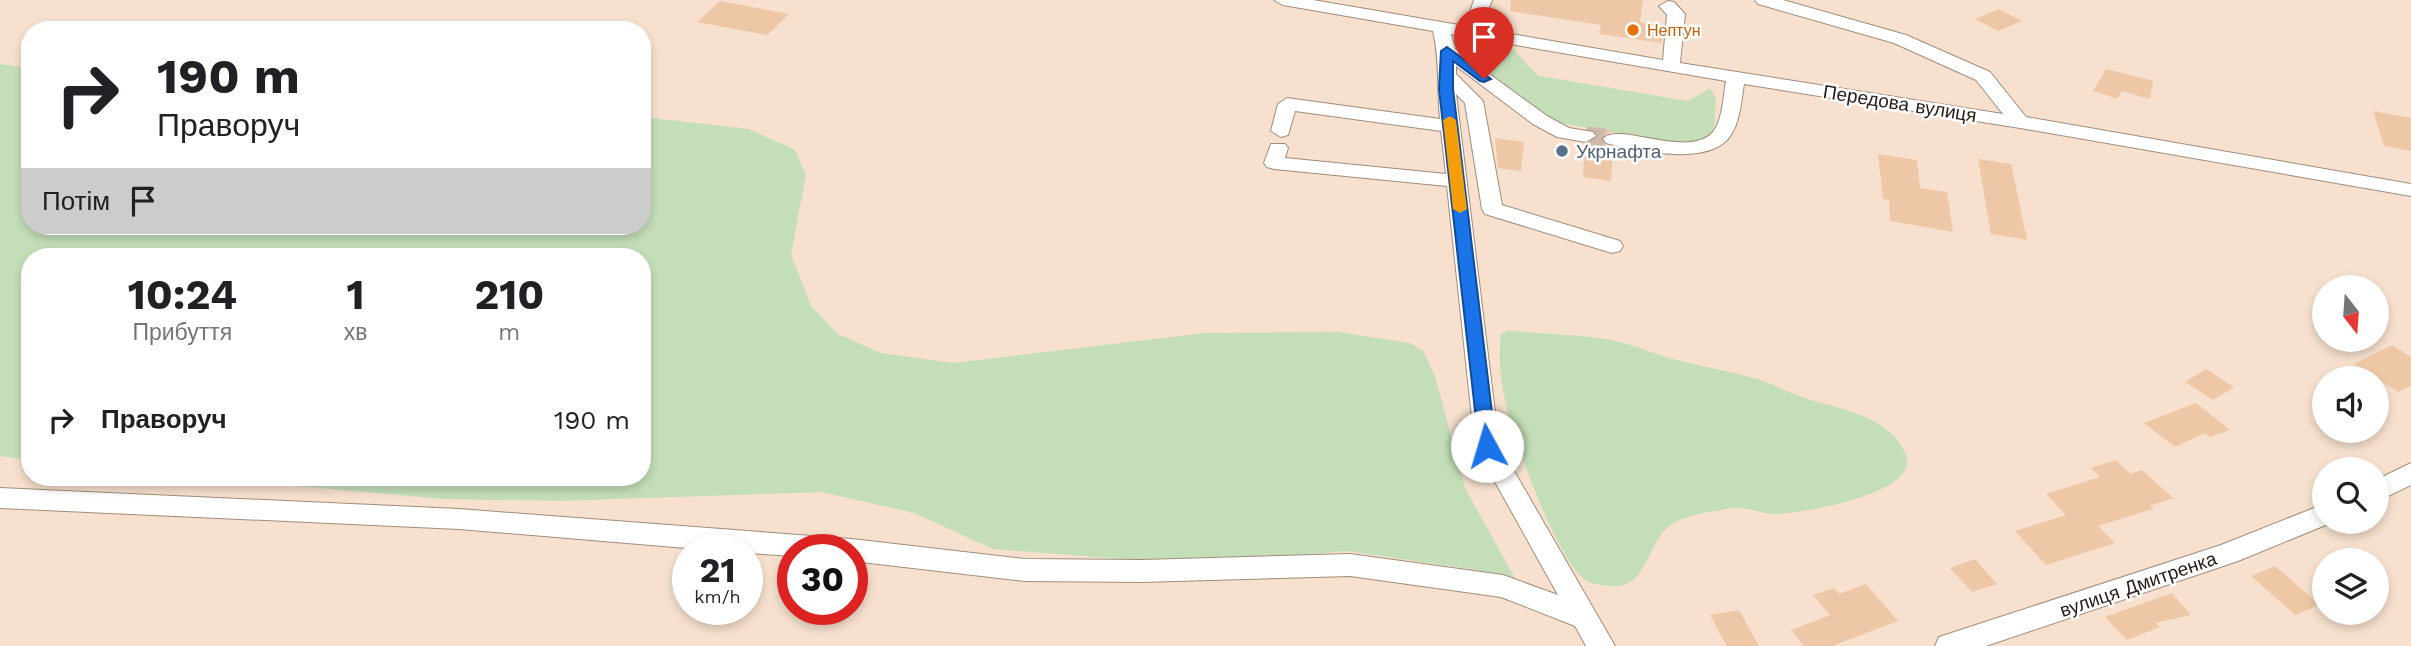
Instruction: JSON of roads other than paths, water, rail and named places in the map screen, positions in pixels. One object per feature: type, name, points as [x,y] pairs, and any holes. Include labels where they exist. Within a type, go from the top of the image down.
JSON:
[{"type":"street","name":"Передова вулиця","points":[[1283,0],[1393,8],[1440,25],[1671,67],[2021,122],[2411,190]]},
{"type":"street","points":[[1472,31],[1483,0]]},
{"type":"street","points":[[1764,0],[1900,38],[1983,76],[2021,122]]},
{"type":"street","points":[[1668,6],[1676,14],[1671,67]]},
{"type":"street","points":[[1440,25],[1447,51],[1450,125],[1487,446],[1601,646]]},
{"type":"street","points":[[1447,51],[1540,120],[1564,133],[1586,136]]},
{"type":"street","points":[[1613,139],[1685,149],[1711,143],[1723,130],[1736,77]]},
{"type":"street","points":[[1450,125],[1287,104],[1274,163],[1457,181]]},
{"type":"street","points":[[2389,485],[2411,473]]},
{"type":"street","points":[[0,498],[459,519],[777,544]]},
{"type":"street","name":"вулиця Дмитренка","points":[[1950,646],[2229,554],[2312,519]]},
{"type":"street","points":[[868,552],[1026,570],[1142,571],[1350,565],[1503,586],[1585,618]]},
{"type":"lane","points":[[1446,75],[1474,102],[1492,209],[1612,246]]},
{"type":"tunnel","points":[[1586,136],[1613,139]]},
{"type":"place","name":"Нептун","points":[[1633,30]]},
{"type":"place","name":"Укрнафта","points":[[1562,151]]}]
